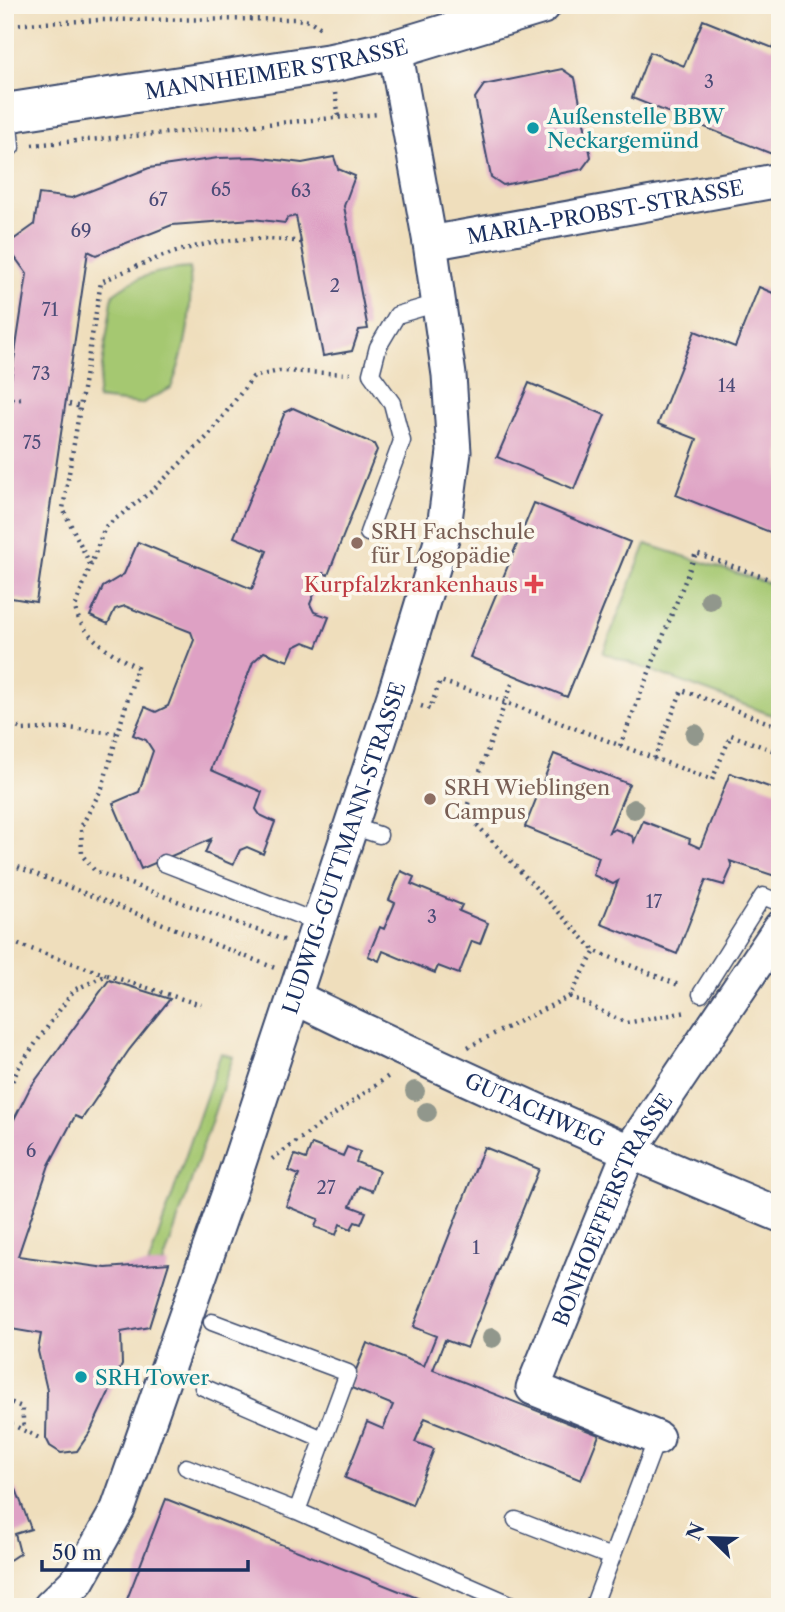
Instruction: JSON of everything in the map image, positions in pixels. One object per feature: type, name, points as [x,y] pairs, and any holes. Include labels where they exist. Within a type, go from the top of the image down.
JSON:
[{"type":"street","name":"MANNHEIMER STRASSE","points":[[7,130],[395,49],[541,5]]},
{"type":"street","name":"LUDWIG-GUTTMANN-STRASSE","points":[[50,1607],[78,1580],[118,1509],[231,1187],[306,962],[365,830],[394,696],[437,562],[450,495],[454,452],[452,419],[430,243],[395,49]]},
{"type":"street","name":"MARIA-PROBST-STRASSE","points":[[430,243],[780,180]]},
{"type":"street","name":"BONHOEFFERSTRASSE","points":[[657,1437],[533,1388],[629,1152],[714,1000],[780,928]]},
{"type":"street","name":"GUTACHWEG","points":[[306,962],[425,1060],[629,1152],[780,1214]]},
{"type":"lane","points":[[368,533],[402,441],[392,403],[372,374],[377,346],[397,315],[438,303]]},
{"type":"lane","points":[[164,863],[306,962]]},
{"type":"lane","points":[[714,1000],[763,896],[780,903]]},
{"type":"lane","points":[[212,1322],[348,1373],[297,1511]]},
{"type":"lane","points":[[203,1387],[323,1439]]},
{"type":"lane","points":[[593,1607],[657,1437]]},
{"type":"lane","points":[[186,1467],[297,1511],[517,1607]]},
{"type":"lane","points":[[516,1520],[611,1557]]},
{"type":"path","points":[[5,25],[99,20],[296,19],[310,21],[325,30]]},
{"type":"path","points":[[7,130],[405,112]]},
{"type":"path","points":[[90,564],[63,509],[101,282],[163,254],[201,243],[271,237],[301,242]]},
{"type":"path","points":[[306,962],[95,871],[82,855],[81,827],[102,788],[137,667],[112,654],[77,620],[75,607],[105,527],[152,491],[207,436],[253,377],[279,371],[372,374]]},
{"type":"path","points":[[5,400],[22,398]]},
{"type":"path","points":[[69,404],[81,407]]},
{"type":"path","points":[[620,746],[696,553],[780,583]]},
{"type":"path","points":[[394,696],[430,709],[440,681],[505,702],[712,780],[731,735],[780,753]]},
{"type":"path","points":[[512,684],[465,812],[595,951],[714,1000]]},
{"type":"path","points":[[654,758],[681,690],[780,727]]},
{"type":"path","points":[[5,721],[23,730],[68,729],[116,733]]},
{"type":"path","points":[[5,862],[306,962]]},
{"type":"path","points":[[5,940],[201,1005]]},
{"type":"path","points":[[231,1187],[425,1060],[570,996],[595,951]]},
{"type":"path","points":[[5,1096],[20,1065],[74,990],[107,975]]},
{"type":"path","points":[[570,996],[626,1023],[714,1000]]},
{"type":"path","points":[[5,1399],[22,1407],[24,1430]]},
{"type":"path","points":[[5,1421],[39,1438]]},
{"type":"green space","points":[[190,268],[188,329],[171,388],[141,404],[97,399],[113,294],[131,282],[150,275]]},
{"type":"green space","points":[[646,544],[780,587],[780,718],[603,653]]},
{"type":"green space","points":[[221,1053],[233,1057],[163,1264],[148,1266]]},
{"type":"building","points":[[703,20],[773,48],[780,32],[780,135],[772,154],[632,98],[650,52],[684,66]]},
{"type":"building","name":"Außenstelle BBW Neckargemünd","points":[[562,69],[575,78],[591,157],[582,169],[503,185],[491,177],[475,98],[484,85]]},
{"type":"building","points":[[254,157],[302,163],[334,157],[338,169],[355,176],[344,206],[368,329],[359,330],[352,351],[323,356],[296,216],[287,218],[285,223],[253,219],[172,225],[96,255],[88,251],[36,602],[5,597],[5,419],[27,274],[6,245],[34,225],[39,194],[72,198],[149,168],[218,158]]},
{"type":"building","points":[[759,287],[780,296],[780,536],[676,495],[697,439],[658,424],[695,331],[735,347]]},
{"type":"building","points":[[529,383],[605,415],[574,489],[497,457]]},
{"type":"building","points":[[293,408],[374,444],[377,450],[328,575],[323,573],[310,604],[314,612],[329,617],[317,647],[304,642],[294,647],[288,661],[264,652],[253,662],[211,770],[262,792],[256,809],[260,815],[275,822],[263,854],[247,847],[240,850],[233,865],[205,853],[211,839],[141,869],[113,803],[139,792],[153,751],[146,740],[133,735],[145,707],[156,712],[168,706],[194,640],[191,632],[125,606],[115,609],[108,624],[90,616],[103,587],[124,574],[138,542],[252,589],[267,551],[234,537],[285,412]]},
{"type":"building","points":[[534,503],[630,542],[567,697],[470,657]]},
{"type":"building","points":[[554,754],[629,784],[609,832],[615,829],[632,836],[634,842],[643,821],[690,839],[689,843],[700,848],[730,773],[780,791],[780,865],[775,876],[730,861],[732,867],[724,885],[706,880],[677,954],[601,924],[618,881],[613,884],[593,875],[599,857],[525,827]]},
{"type":"building","points":[[401,871],[414,877],[411,884],[462,905],[459,911],[488,923],[480,944],[472,941],[459,974],[438,966],[435,973],[383,951],[379,961],[368,956],[380,927],[384,929],[395,903],[389,900]]},
{"type":"building","points":[[109,980],[170,999],[129,1050],[82,1119],[75,1116],[49,1165],[18,1256],[106,1268],[169,1263],[149,1327],[121,1332],[122,1365],[90,1432],[77,1451],[61,1453],[50,1446],[46,1438],[47,1390],[38,1351],[41,1334],[5,1328],[5,1137],[30,1088]]},
{"type":"building","points":[[780,1138],[780,1159],[773,1156]]},
{"type":"building","points":[[312,1144],[343,1156],[347,1147],[360,1152],[356,1162],[379,1171],[372,1191],[359,1186],[350,1206],[366,1212],[361,1224],[355,1222],[351,1229],[340,1224],[336,1235],[315,1227],[318,1219],[286,1206],[299,1175],[289,1171],[295,1155],[306,1159]]},
{"type":"building","points":[[484,1147],[539,1169],[467,1348],[445,1340],[433,1370],[599,1435],[581,1480],[425,1418],[415,1442],[434,1449],[412,1505],[345,1478],[367,1422],[383,1429],[393,1405],[349,1387],[367,1343],[424,1366],[436,1336],[413,1327]]},
{"type":"building","points":[[16,1489],[31,1529],[15,1534],[20,1553],[5,1563],[5,1491]]},
{"type":"building","points":[[166,1499],[440,1607],[124,1607]]},
{"type":"place","name":"Außenstelle BBW Neckargemünd","points":[[533,128]]},
{"type":"place","name":"SRH Fachschule für Logopädie","points":[[357,543]]},
{"type":"place","name":"Kurpfalzkrankenhaus","points":[[534,584]]},
{"type":"place","name":"SRH Wieblingen Campus","points":[[430,799]]},
{"type":"place","name":"SRH Tower","points":[[81,1377]]}]
